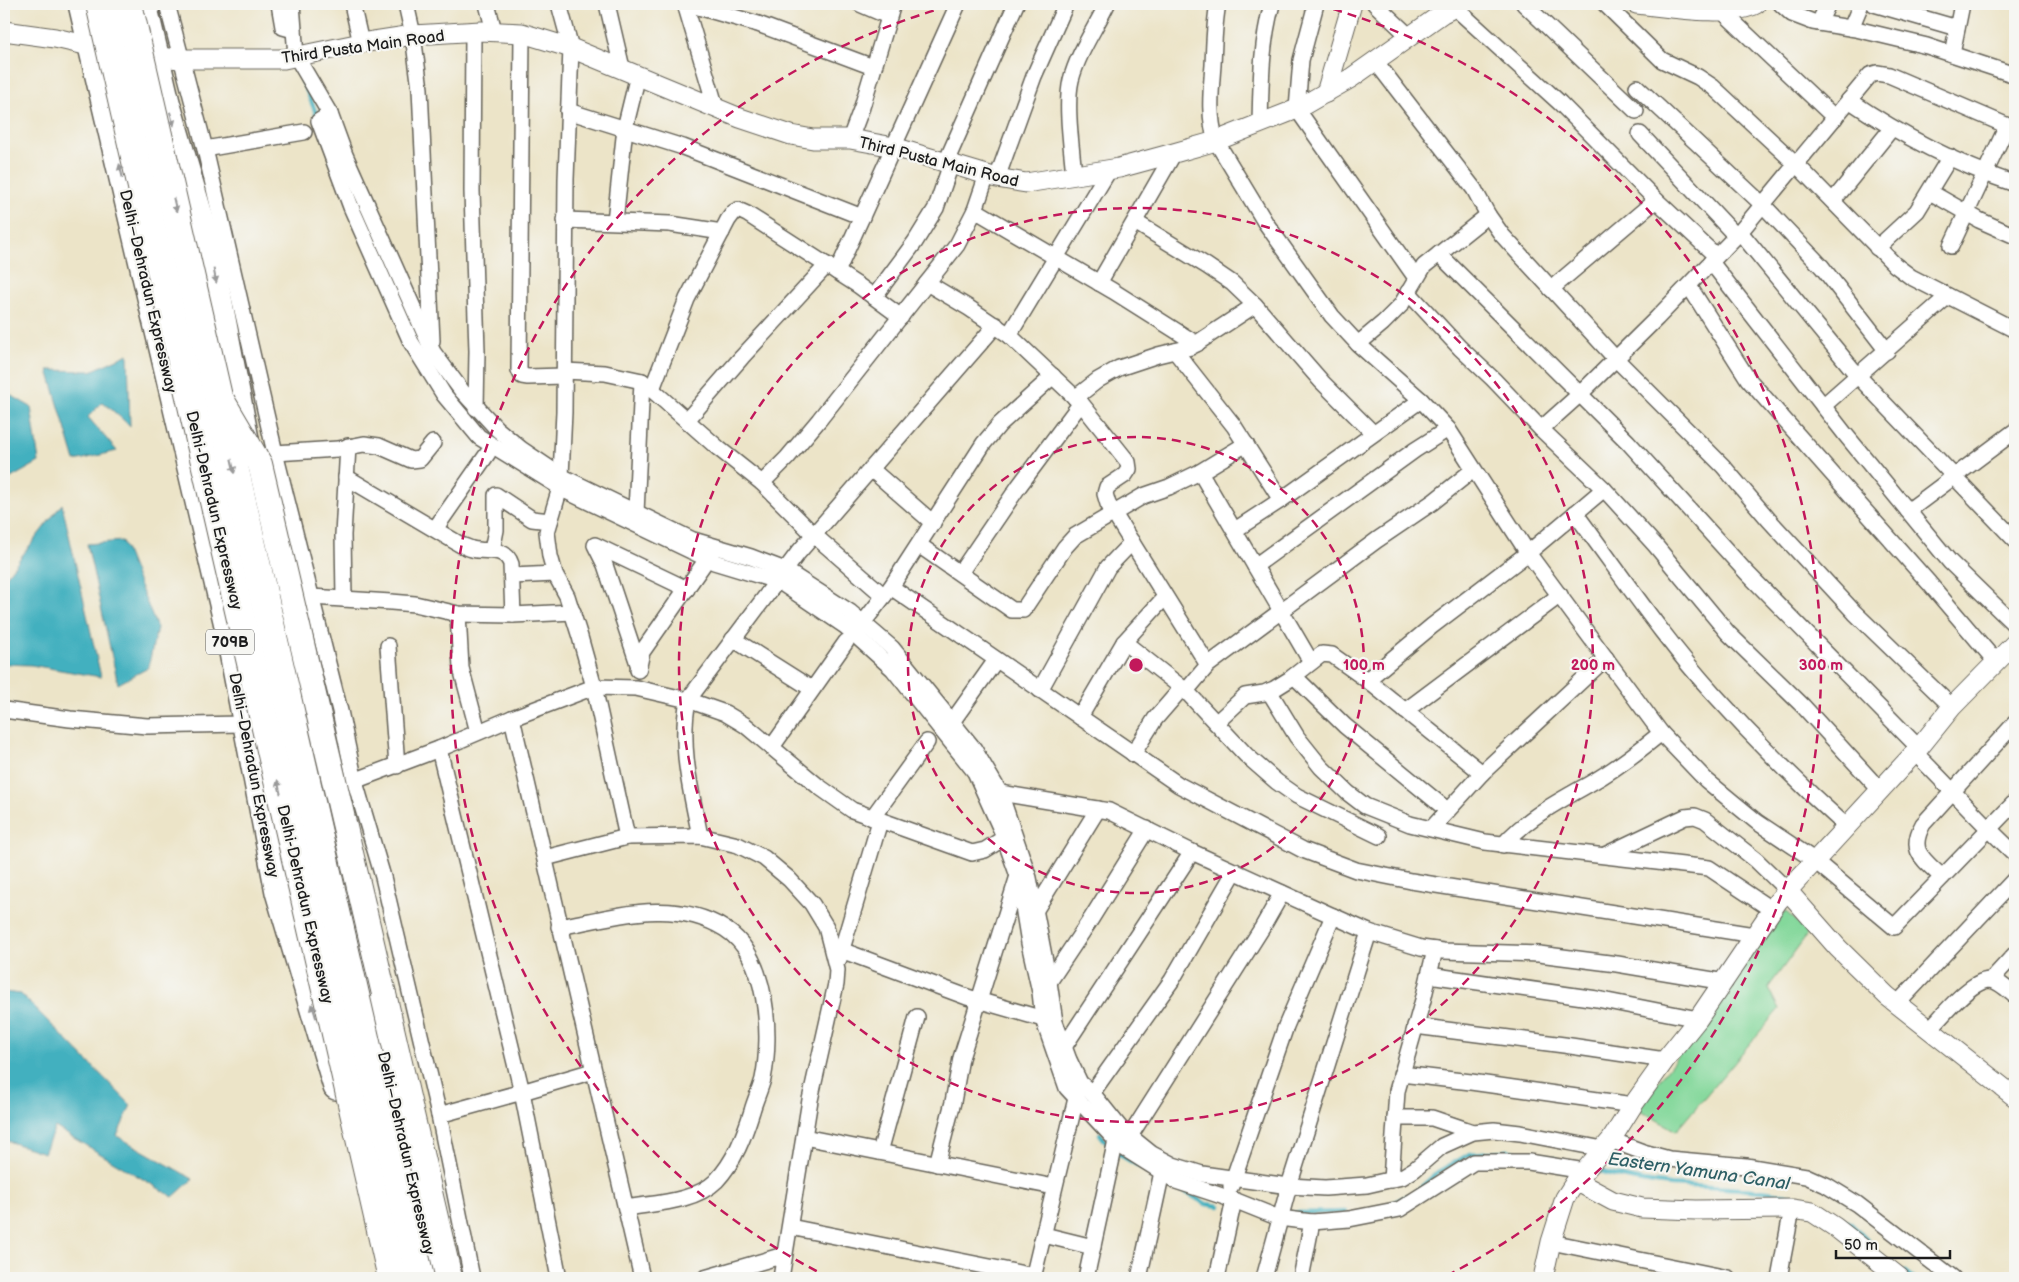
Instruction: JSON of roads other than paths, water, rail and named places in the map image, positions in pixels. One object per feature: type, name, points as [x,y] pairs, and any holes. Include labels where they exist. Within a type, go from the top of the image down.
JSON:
[{"type":"highway","name":"Delhi–Dehradun Expressway","points":[[81,4],[127,193],[214,573],[246,722],[278,892],[352,1139],[384,1278]]},
{"type":"highway","name":"Delhi-Dehradun Expressway","points":[[100,4],[392,1278]]},
{"type":"highway","name":"Delhi-Dehradun Expressway","points":[[128,4],[420,1278]]},
{"type":"highway","name":"Delhi–Dehradun Expressway","points":[[144,4],[169,59],[167,102],[209,246],[251,465],[436,1278]]},
{"type":"main road","points":[[215,386],[260,464],[450,1278]]},
{"type":"street","points":[[167,4],[169,59],[205,149],[275,453],[355,782],[383,877],[439,1115],[472,1278]]},
{"type":"street","points":[[279,4],[283,27],[294,30]]},
{"type":"street","points":[[292,4],[294,30],[290,58],[345,155],[444,395],[479,437],[527,467],[711,553],[780,575],[823,593],[863,623],[892,648],[974,749],[1000,793],[1008,839]]},
{"type":"street","points":[[352,4],[361,43]]},
{"type":"street","points":[[406,4],[413,35],[420,89],[427,355],[445,370],[476,408],[497,429],[560,483],[636,513],[693,540],[711,553]]},
{"type":"street","points":[[487,4],[494,31]]},
{"type":"street","points":[[559,4],[570,48],[565,220],[564,374],[560,483],[547,532],[555,574],[573,612],[594,687],[627,837]]},
{"type":"street","points":[[607,4],[630,71],[615,221]]},
{"type":"street","points":[[686,4],[758,24],[873,67]]},
{"type":"street","points":[[686,4],[716,108]]},
{"type":"street","points":[[850,139],[891,10],[860,4]]},
{"type":"street","points":[[688,420],[742,357],[832,269],[862,217],[958,4]]},
{"type":"street","points":[[874,297],[915,242],[936,208],[948,163],[1016,4]]},
{"type":"street","points":[[762,483],[787,458],[819,420],[957,246],[992,176],[1066,4]]},
{"type":"street","points":[[1074,176],[1069,103],[1071,79],[1107,4]]},
{"type":"street","points":[[1218,4],[1215,19],[1210,116],[1216,142],[1266,222],[1332,316],[1358,344],[1420,400],[1448,429],[1528,553],[1560,594],[1661,734],[1706,780],[1757,822],[1814,860],[1894,927],[2015,802]]},
{"type":"street","points":[[1260,124],[1261,62],[1272,4]]},
{"type":"street","points":[[1316,4],[1301,60],[1297,109],[1416,278]]},
{"type":"street","points":[[1326,93],[1352,4]]},
{"type":"street","points":[[1375,4],[1410,37]]},
{"type":"street","points":[[1524,4],[1636,111]]},
{"type":"street","points":[[1605,4],[1662,60],[1698,77],[1713,87],[1796,164],[1876,248],[1911,276],[2015,330]]},
{"type":"street","points":[[1636,4],[1709,8],[1756,4]]},
{"type":"street","points":[[1781,4],[1792,14],[1818,23],[1851,28],[1952,54],[2015,75]]},
{"type":"street","points":[[1818,23],[1828,4]]},
{"type":"street","points":[[1851,28],[1861,4]]},
{"type":"street","points":[[1874,4],[1957,28]]},
{"type":"street","points":[[1952,54],[1962,4]]},
{"type":"street","name":"Third Pusta Main Road","points":[[4,30],[169,59],[290,58],[361,43],[413,35],[473,31],[522,33],[570,48],[630,71],[716,108],[790,135],[813,139],[850,139],[894,147],[992,176],[1026,183],[1109,170],[1216,142],[1297,109],[1376,62],[1456,5]]},
{"type":"street","points":[[1456,5],[1560,103],[1714,259],[1822,406],[1908,511],[1950,562],[2015,626]]},
{"type":"street","points":[[1709,8],[1836,118]]},
{"type":"street","points":[[473,31],[472,191],[477,351],[476,408]]},
{"type":"street","points":[[522,33],[519,370],[522,376],[605,373],[647,385],[762,483],[814,535],[887,592],[996,660],[1179,785],[1303,850],[1356,870],[1496,895],[1754,935]]},
{"type":"street","points":[[1376,62],[1474,188],[1488,215],[1502,235],[1615,358],[1723,466],[1769,520],[1855,613],[1952,707]]},
{"type":"street","points":[[1540,429],[1579,395],[1689,286],[1738,234],[1870,75],[1877,73],[1889,75],[2011,128],[1984,173],[1951,246]]},
{"type":"street","points":[[1637,87],[1763,205],[1822,268],[1887,351]]},
{"type":"street","points":[[1849,100],[1892,128],[1984,173],[2015,184]]},
{"type":"street","points":[[568,111],[683,147],[862,217]]},
{"type":"street","points":[[1832,201],[1892,128]]},
{"type":"street","points":[[205,149],[304,132]]},
{"type":"street","points":[[1640,134],[1738,234],[1858,376],[2015,540]]},
{"type":"street","points":[[1100,283],[1174,153]]},
{"type":"street","points":[[1876,248],[1917,210],[1930,192],[1950,157]]},
{"type":"street","points":[[1009,335],[1109,170]]},
{"type":"street","points":[[1930,192],[1967,213],[2015,236]]},
{"type":"street","points":[[1552,290],[1656,200]]},
{"type":"street","points":[[975,210],[1057,257],[1197,344]]},
{"type":"street","points":[[636,513],[647,385],[687,299],[734,212],[741,211],[901,316]]},
{"type":"street","points":[[1358,344],[1401,305],[1424,266],[1488,215]]},
{"type":"street","points":[[565,220],[670,224],[722,232]]},
{"type":"street","points":[[1134,222],[1232,283],[1255,305],[1322,382],[1373,433]]},
{"type":"street","points":[[1439,254],[1628,442],[1747,573],[1917,751],[1988,830],[2015,854]]},
{"type":"street","points":[[927,283],[1009,335],[1078,401],[1128,462],[1129,469],[1125,475],[1107,487],[1105,494],[1112,512],[1208,665]]},
{"type":"street","points":[[1689,286],[1748,379],[1929,583],[1996,662]]},
{"type":"street","points":[[1408,292],[1540,429],[1604,488],[1655,545],[1728,633],[1803,706],[1880,790]]},
{"type":"street","points":[[1822,406],[1948,296]]},
{"type":"street","points":[[960,572],[1078,401],[1098,380],[1119,368],[1197,344],[1255,305]]},
{"type":"street","points":[[700,836],[684,743],[684,717],[688,700],[780,575],[996,325]]},
{"type":"street","points":[[1175,352],[1246,444],[1281,500]]},
{"type":"street","points":[[863,623],[919,545],[984,443],[1000,424],[1053,376]]},
{"type":"street","points":[[1235,530],[1281,500],[1420,400]]},
{"type":"street","points":[[1254,566],[1415,450],[1448,429]]},
{"type":"street","points":[[1908,511],[2015,430]]},
{"type":"street","points":[[275,453],[338,449],[364,444],[379,446],[412,460],[420,459],[433,443]]},
{"type":"street","points":[[919,545],[1012,610],[1023,610],[1065,547],[1075,536],[1112,512],[1143,496],[1169,487],[1200,472],[1246,444]]},
{"type":"street","points":[[344,599],[343,535],[348,446]]},
{"type":"street","points":[[435,529],[488,453]]},
{"type":"street","points":[[871,469],[933,523]]},
{"type":"street","points":[[1133,754],[1156,719],[1208,665],[1377,540],[1433,502],[1473,470]]},
{"type":"street","points":[[1200,472],[1310,662]]},
{"type":"street","points":[[346,477],[461,545],[473,549],[492,550],[509,557],[512,576],[512,615]]},
{"type":"street","points":[[1366,680],[1432,626],[1528,553],[1604,488]]},
{"type":"street","points":[[492,550],[496,530],[496,495],[532,519],[550,521]]},
{"type":"street","points":[[1575,513],[1712,692],[1799,784],[1847,827]]},
{"type":"street","points":[[1040,690],[1108,567],[1132,542]]},
{"type":"street","points":[[639,667],[605,565],[595,545],[688,589]]},
{"type":"street","points":[[636,688],[642,652],[688,589],[711,553]]},
{"type":"street","points":[[512,576],[555,574]]},
{"type":"street","points":[[780,575],[845,626],[893,669],[975,772],[1008,839],[1036,910],[1049,982],[1049,1021],[1064,1047],[1078,1090],[1120,1140],[1173,1165],[1202,1174],[1289,1186],[1325,1188],[1366,1185],[1391,1180],[1415,1169],[1442,1146],[1473,1132],[1494,1130],[1604,1148],[1643,1152],[1670,1159],[1746,1166],[1806,1176],[1826,1184],[1857,1204],[1953,1278]]},
{"type":"street","points":[[1405,711],[1560,594]]},
{"type":"street","points":[[311,597],[415,604],[458,614],[512,615],[573,612]]},
{"type":"street","points":[[1080,717],[1124,642],[1165,597]]},
{"type":"street","points":[[458,614],[461,668],[478,732]]},
{"type":"street","points":[[733,639],[812,689]]},
{"type":"street","points":[[772,747],[846,642]]},
{"type":"street","points":[[1124,642],[1184,690],[1259,768],[1290,792],[1379,836]]},
{"type":"street","points":[[1543,1278],[1551,1242],[1565,1198],[1580,1176],[1604,1148],[1665,1060],[1725,982],[1772,910],[1814,860],[1917,751],[1952,707],[2014,645]]},
{"type":"street","points":[[388,646],[398,766]]},
{"type":"street","points":[[1216,723],[1245,696],[1269,692],[1294,676],[1310,662],[1326,653],[1332,655],[1366,680],[1482,773]]},
{"type":"street","points":[[1432,828],[1482,773],[1606,658]]},
{"type":"street","points":[[952,722],[996,660]]},
{"type":"street","points":[[1294,676],[1345,726],[1447,810]]},
{"type":"street","points":[[324,791],[398,766],[512,718],[594,687],[636,688],[688,700],[725,713],[745,725],[836,800],[852,810],[876,820],[972,853],[985,850],[1008,839]]},
{"type":"street","points":[[1269,692],[1297,737],[1321,767],[1364,806],[1394,818],[1485,842],[1709,868],[1772,910]]},
{"type":"street","points":[[4,710],[70,719],[147,726],[240,724],[304,704]]},
{"type":"street","points":[[512,718],[642,1278]]},
{"type":"street","points":[[1942,877],[1923,859],[1916,844],[1918,834],[1923,824],[2015,723]]},
{"type":"street","points":[[1503,845],[1516,830],[1530,819],[1617,767],[1661,734]]},
{"type":"street","points":[[781,1278],[810,1100],[830,1013],[841,950],[876,820],[928,742]]},
{"type":"street","points":[[439,749],[522,1092],[559,1278]]},
{"type":"street","points":[[1000,793],[1109,811],[1192,852],[1333,916],[1369,932],[1405,944],[1435,950],[1539,954],[1617,964],[1725,982]]},
{"type":"street","points":[[1036,910],[1098,809]]},
{"type":"street","points":[[1605,855],[1685,817],[1695,816],[1704,820],[1750,855],[1787,890],[1838,948],[1897,1004],[2015,1097]]},
{"type":"street","points":[[1049,982],[1092,919],[1148,829]]},
{"type":"street","points":[[545,858],[627,837],[700,836],[738,845],[764,858],[789,879],[812,904],[826,927],[837,970]]},
{"type":"street","points":[[1064,1047],[1192,852]]},
{"type":"street","points":[[1092,1094],[1172,980],[1235,871]]},
{"type":"street","points":[[1020,872],[1026,925],[1040,992],[1067,1088],[1092,1094],[1120,1140],[1122,1147],[1161,1177],[1236,1201],[1277,1218],[1312,1222],[1349,1219],[1400,1209],[1474,1162],[1529,1162],[1580,1176],[1613,1201],[1642,1208],[1696,1210],[1792,1209],[1812,1212],[1835,1226],[1900,1278]]},
{"type":"street","points":[[937,1164],[953,1102],[961,1058],[1020,872]]},
{"type":"street","points":[[1897,1004],[2015,879]]},
{"type":"street","points":[[1086,1278],[1112,1158],[1120,1140],[1262,928],[1282,893]]},
{"type":"street","points":[[559,927],[646,911],[677,912],[705,920],[725,929],[738,940],[752,961],[761,986],[767,1025],[762,1080],[745,1134],[733,1160],[715,1182],[688,1197],[627,1208]]},
{"type":"street","points":[[1218,1278],[1236,1201],[1234,1178],[1286,1026],[1333,916]]},
{"type":"street","points":[[1264,1278],[1277,1218],[1289,1186],[1369,932]]},
{"type":"street","points":[[295,948],[357,934]]},
{"type":"street","points":[[841,950],[980,1000],[1049,1021]]},
{"type":"street","points":[[1391,1180],[1397,1091],[1435,950]]},
{"type":"street","points":[[1930,1029],[1960,998],[1980,982],[1990,980],[2015,954]]},
{"type":"street","points":[[1429,975],[1597,999],[1698,1019]]},
{"type":"street","points":[[1990,980],[2001,985],[2015,996]]},
{"type":"street","points":[[880,1152],[917,1017]]},
{"type":"street","points":[[1415,1026],[1665,1060]]},
{"type":"street","points":[[439,1115],[593,1071]]},
{"type":"street","points":[[1401,1074],[1633,1105]]},
{"type":"street","points":[[790,1226],[1034,1277],[1078,1090]]},
{"type":"street","points":[[1395,1118],[1432,1118],[1473,1132]]},
{"type":"street","points":[[804,1137],[1054,1187]]},
{"type":"street","points":[[1139,1278],[1161,1177]]},
{"type":"street","points":[[1779,1278],[1792,1209]]},
{"type":"street","points":[[1301,1278],[1312,1222]]},
{"type":"street","points":[[1044,1235],[1093,1247]]},
{"type":"street","points":[[1551,1242],[1728,1278]]},
{"type":"street","points":[[705,1278],[784,1255]]},
{"type":"water","points":[[128,354],[130,426],[103,402],[88,417],[117,451],[75,461],[48,370],[91,371]]},
{"type":"water","points":[[4,391],[31,407],[39,462],[4,482]]},
{"type":"water","points":[[62,504],[101,677],[31,665],[4,664],[4,579]]},
{"type":"water","points":[[122,541],[157,628],[148,668],[118,684],[87,544]]},
{"type":"water","points":[[4,992],[21,994],[131,1105],[117,1136],[193,1179],[173,1197],[55,1127],[44,1153],[4,1140]]},
{"type":"waterway","points":[[302,79],[318,118]]},
{"type":"waterway","name":"Eastern Yamuna Canal","points":[[1100,1134],[1111,1148]]},
{"type":"waterway","name":"Eastern Yamuna Canal","points":[[1418,1190],[1438,1172],[1470,1154],[1508,1151],[1555,1159]]},
{"type":"waterway","name":"Eastern Yamuna Canal","points":[[1117,1153],[1149,1172]]},
{"type":"waterway","name":"Eastern Yamuna Canal","points":[[1592,1169],[1621,1177],[1661,1184],[1746,1189],[1784,1195],[1815,1205]]},
{"type":"waterway","name":"Eastern Yamuna Canal","points":[[1182,1190],[1206,1204],[1219,1206]]},
{"type":"waterway","name":"Eastern Yamuna Canal","points":[[1389,1205],[1407,1196]]},
{"type":"waterway","name":"Eastern Yamuna Canal","points":[[1827,1211],[1851,1224],[1872,1245]]},
{"type":"waterway","name":"Eastern Yamuna Canal","points":[[1294,1213],[1345,1212]]},
{"type":"waterway","name":"Eastern Yamuna Canal","points":[[1905,1272],[1913,1278]]}]
